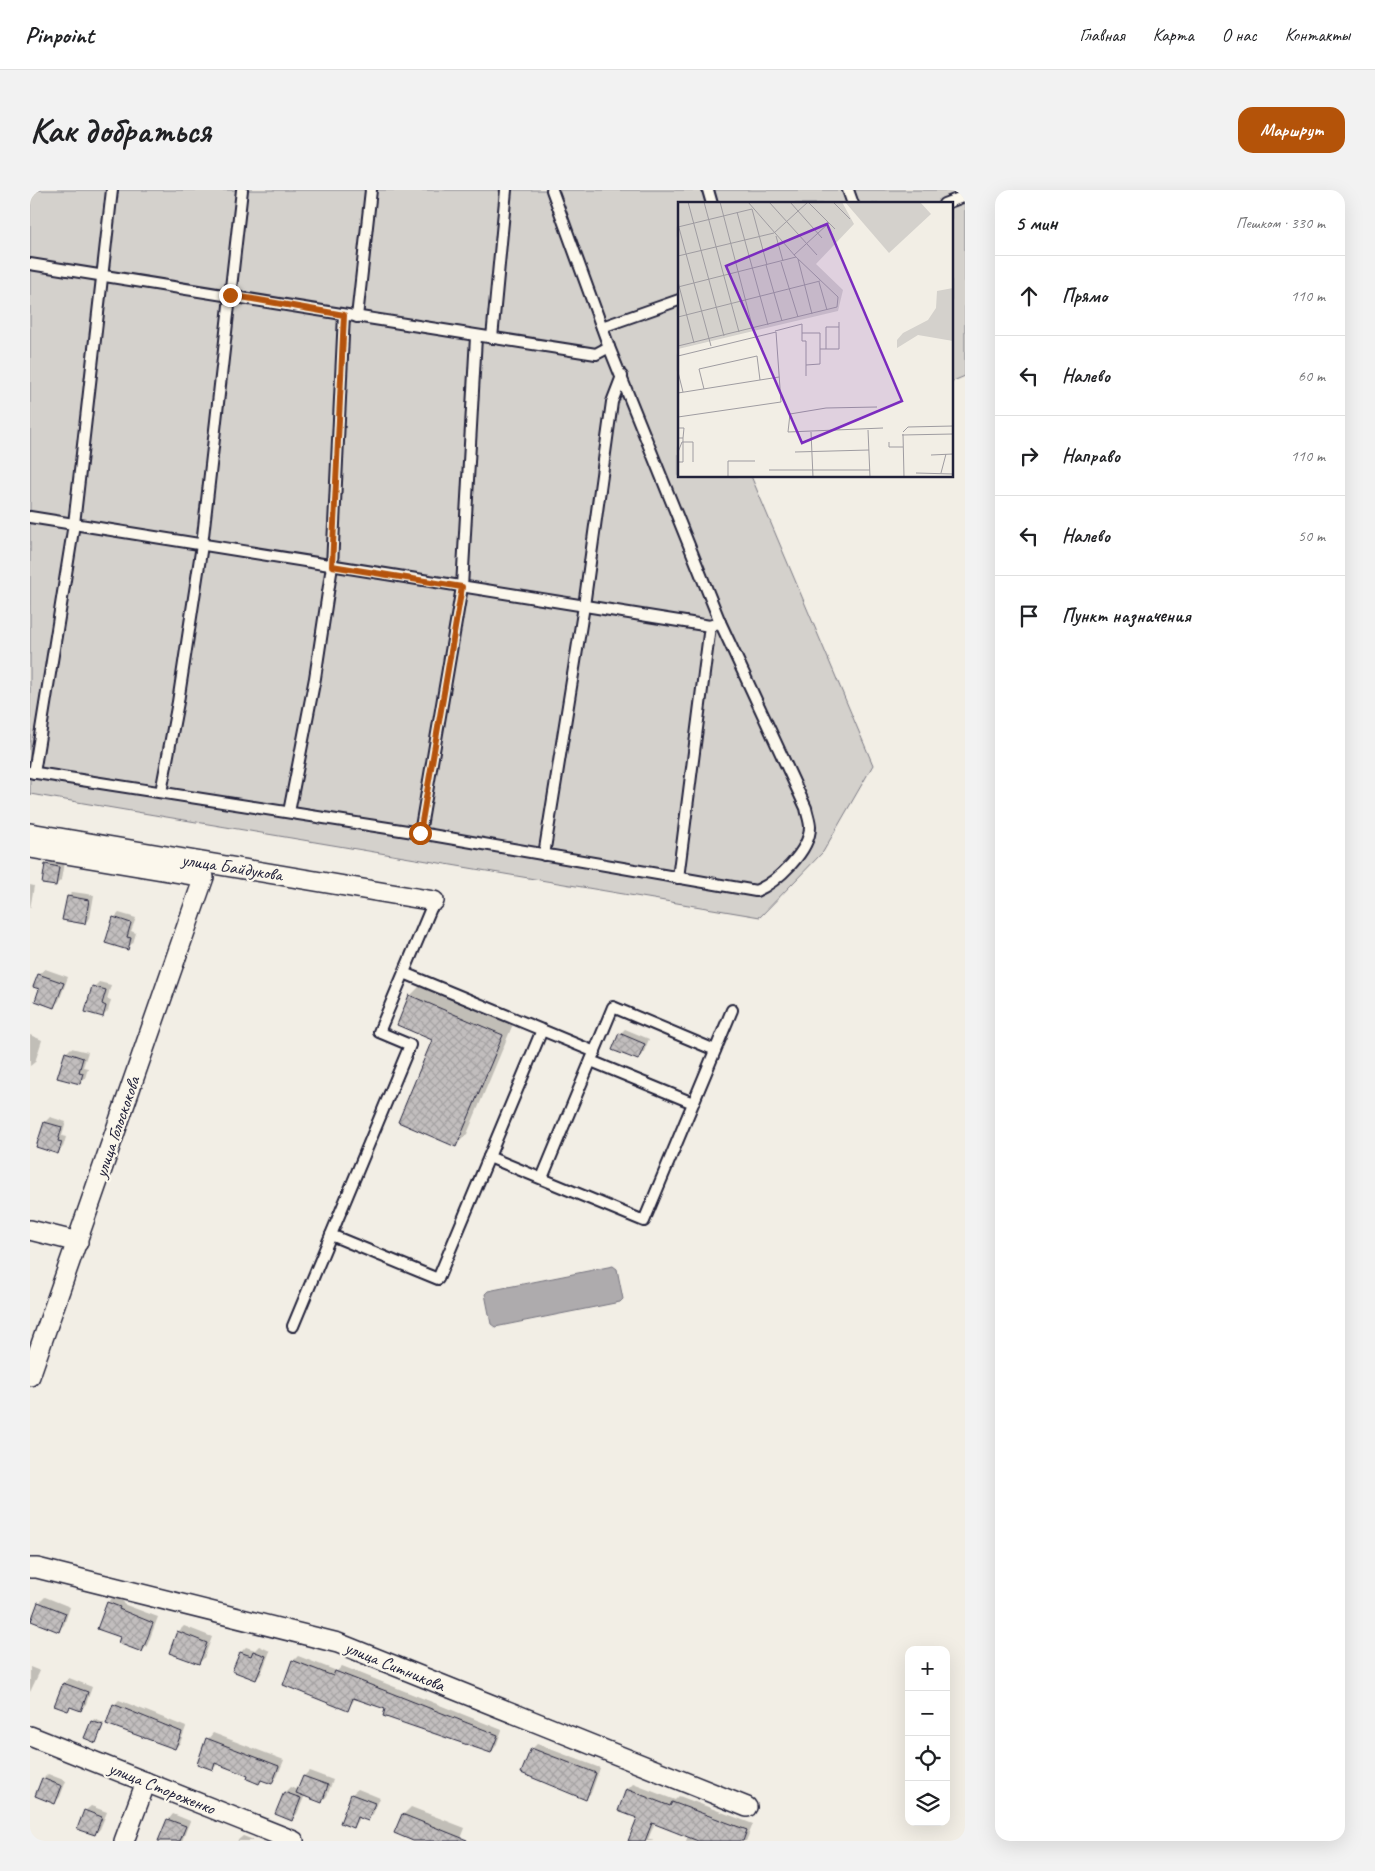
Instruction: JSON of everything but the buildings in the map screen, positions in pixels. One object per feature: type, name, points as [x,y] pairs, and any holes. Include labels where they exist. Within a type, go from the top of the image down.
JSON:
[{"type":"street","name":"улица Байдукова","points":[[30,833],[434,901]]},
{"type":"street","name":"улица Байдукова","points":[[30,848],[204,877]]},
{"type":"street","name":"улица Голоскокова","points":[[30,1376],[204,877]]},
{"type":"street","points":[[30,1230],[78,1242]]},
{"type":"street","name":"улица Ситникова","points":[[30,1568],[47,1570],[338,1643],[747,1807]]},
{"type":"street","name":"улица Стороженко","points":[[30,1736],[294,1841]]},
{"type":"street","points":[[124,1841],[146,1782]]},
{"type":"lane","points":[[112,190],[74,524],[32,773],[420,833],[756,891],[768,886],[804,849],[810,827],[806,808],[720,622],[609,346],[552,190]]},
{"type":"lane","points":[[161,792],[178,702],[202,545],[242,190]]},
{"type":"lane","points":[[357,317],[372,190]]},
{"type":"lane","points":[[492,338],[506,190]]},
{"type":"lane","points":[[848,190],[852,202]]},
{"type":"lane","points":[[949,202],[965,196]]},
{"type":"lane","points":[[30,264],[230,295],[476,337],[596,354],[609,346]]},
{"type":"lane","points":[[602,327],[678,300]]},
{"type":"lane","points":[[289,812],[314,678],[332,566],[344,315]]},
{"type":"lane","points":[[420,833],[462,587],[476,337]]},
{"type":"lane","points":[[544,855],[584,606],[612,402],[622,376]]},
{"type":"lane","points":[[30,518],[710,626],[720,622]]},
{"type":"lane","points":[[678,878],[710,626]]},
{"type":"lane","points":[[293,1326],[410,1045],[379,1032],[434,901]]},
{"type":"lane","points":[[404,973],[542,1030],[693,1104]]},
{"type":"lane","points":[[542,1178],[613,1007],[715,1050]]},
{"type":"lane","points":[[490,1157],[644,1221],[732,1010]]},
{"type":"lane","points":[[331,1235],[438,1279],[542,1030]]},
{"type":"shaded area","points":[[30,190],[965,190],[965,376],[952,382],[952,202],[678,202],[678,478],[752,478],[873,765],[823,852],[760,917],[30,794]]},
{"type":"shaded area","points":[[613,1266],[617,1269],[623,1299],[620,1302],[495,1327],[491,1324],[485,1294],[488,1291]]},
{"type":"route","points":[[230,295],[344,315],[332,566],[462,587],[420,833]]}]
